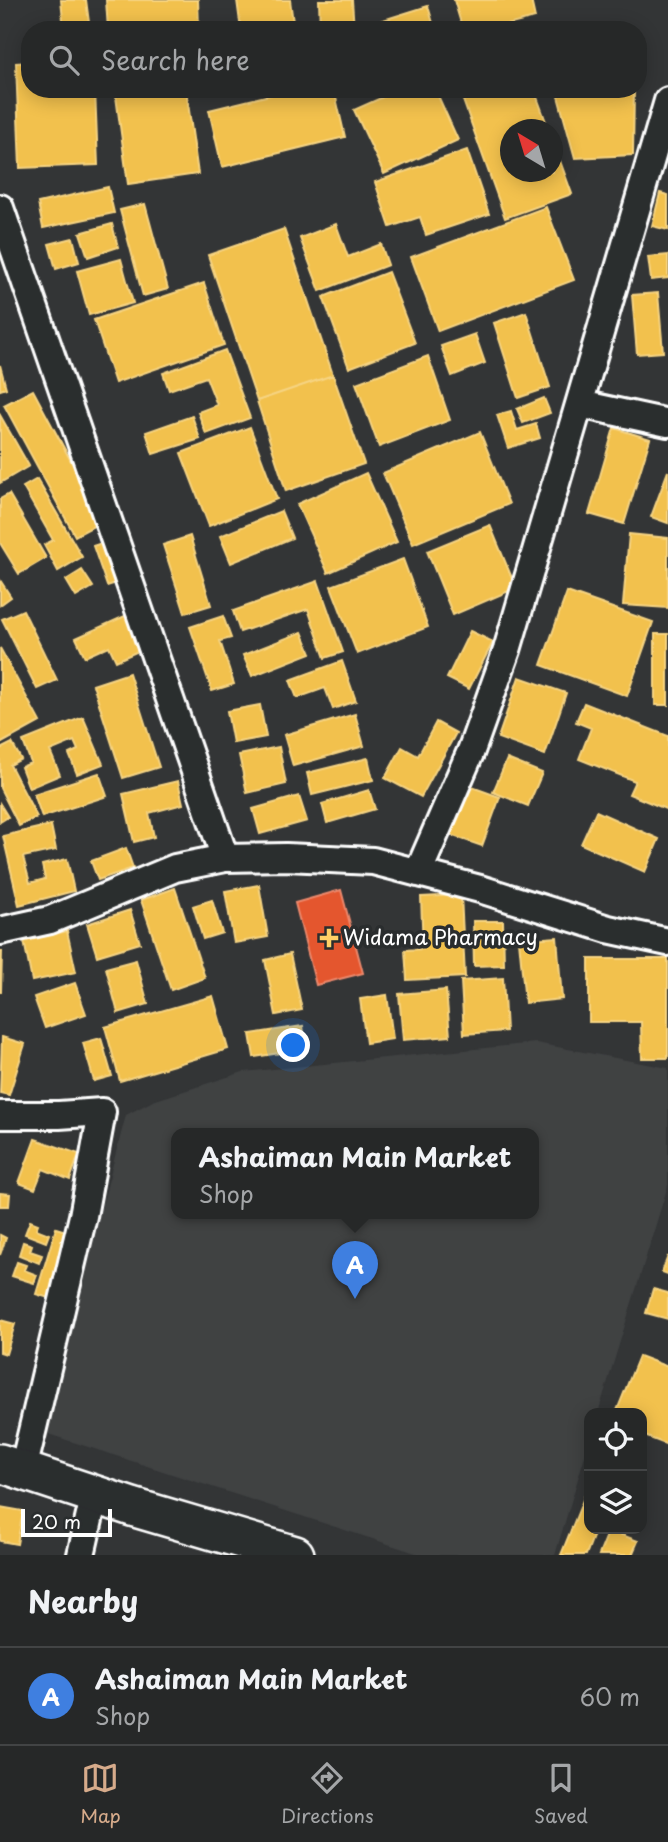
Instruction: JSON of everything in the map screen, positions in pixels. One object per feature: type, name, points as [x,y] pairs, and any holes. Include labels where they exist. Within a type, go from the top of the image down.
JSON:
[{"type":"main road","points":[[11,1466],[132,1507],[295,1555]]},
{"type":"street","points":[[418,873],[471,751],[507,650],[668,100]]},
{"type":"street","points":[[0,208],[225,858]]},
{"type":"street","points":[[580,404],[668,423]]},
{"type":"street","points":[[0,931],[50,920],[175,868],[225,858],[286,857],[373,861],[480,889],[608,929],[668,942]]},
{"type":"street","points":[[0,1115],[102,1112],[83,1216],[11,1466]]},
{"type":"street","points":[[81,1555],[95,1493]]},
{"type":"shaded area","points":[[536,1043],[668,1068],[668,1185],[600,1408],[584,1408],[584,1459],[555,1555],[422,1555],[42,1432],[126,1115],[153,1101],[243,1072]]},
{"type":"building: Homes","points":[[61,0],[86,0],[89,21],[63,21]]},
{"type":"building: Homes","points":[[106,0],[198,0],[199,21],[107,21]]},
{"type":"building: Homes","points":[[237,0],[290,0],[293,21],[240,21]]},
{"type":"building: Homes","points":[[319,0],[352,0],[353,21],[320,21]]},
{"type":"building: Homes","points":[[454,0],[531,0],[535,18],[523,21],[460,21]]},
{"type":"building: Homes","points":[[428,6],[432,21],[380,21]]},
{"type":"building: Homes","points":[[16,63],[21,63],[21,98],[95,98],[98,165],[20,168]]},
{"type":"building: Homes","points":[[116,98],[187,98],[198,174],[128,184]]},
{"type":"building: Homes","points":[[258,98],[336,98],[345,137],[222,167],[209,110]]},
{"type":"building: Homes","points":[[381,98],[439,98],[458,140],[384,174],[354,110]]},
{"type":"building: Homes","points":[[462,98],[537,98],[545,119],[500,119],[500,182],[563,182],[563,169],[572,194],[505,218]]},
{"type":"building: Homes","points":[[558,98],[634,98],[633,155],[575,158]]},
{"type":"building: Homes","points":[[467,150],[489,214],[426,235],[420,217],[390,227],[375,182]]},
{"type":"building: Homes","points":[[108,187],[114,213],[43,228],[38,203]]},
{"type":"building: Homes","points":[[660,193],[668,195],[668,230],[652,226]]},
{"type":"building: Homes","points":[[145,204],[168,289],[143,296],[120,210]]},
{"type":"building: Homes","points":[[546,207],[574,280],[438,331],[411,257]]},
{"type":"building: Homes","points":[[112,224],[118,247],[88,257],[80,233]]},
{"type":"building: Homes","points":[[336,224],[348,257],[381,244],[388,265],[320,291],[300,238]]},
{"type":"building: Homes","points":[[284,229],[333,375],[257,401],[208,255]]},
{"type":"building: Homes","points":[[73,238],[79,262],[56,269],[49,244]]},
{"type":"building: Homes","points":[[668,255],[668,278],[651,280],[648,257]]},
{"type":"building: Homes","points":[[121,259],[133,303],[89,315],[77,271]]},
{"type":"building: Homes","points":[[388,272],[415,343],[349,368],[323,297]]},
{"type":"building: Homes","points":[[204,283],[224,345],[115,383],[94,320]]},
{"type":"building: Homes","points":[[658,293],[663,352],[637,354],[632,295]]},
{"type":"building: Homes","points":[[526,312],[550,387],[518,398],[494,323]]},
{"type":"building: Homes","points":[[475,334],[485,363],[452,376],[441,346]]},
{"type":"building: Homes","points":[[225,350],[250,418],[206,434],[198,412],[217,405],[206,377],[169,390],[163,373]]},
{"type":"building: Homes","points":[[428,356],[450,420],[379,447],[356,383]]},
{"type":"building: Homes","points":[[0,365],[6,388],[0,390]]},
{"type":"building: Homes","points":[[333,375],[364,464],[286,491],[257,401]]},
{"type":"building: Homes","points":[[33,390],[103,521],[75,536],[4,405]]},
{"type":"building: Homes","points":[[544,398],[550,413],[523,423],[517,409]]},
{"type":"building: Homes","points":[[511,411],[517,430],[536,424],[540,438],[508,448],[497,415]]},
{"type":"building: Homes","points":[[0,415],[29,466],[0,483]]},
{"type":"building: Homes","points":[[192,416],[200,439],[153,454],[146,432]]},
{"type":"building: Homes","points":[[250,427],[277,499],[209,526],[181,453]]},
{"type":"building: Homes","points":[[614,428],[650,439],[624,524],[589,514]]},
{"type":"building: Homes","points":[[480,432],[509,504],[413,544],[383,473]]},
{"type":"building: Homes","points":[[668,471],[668,523],[651,517]]},
{"type":"building: Homes","points":[[366,473],[397,542],[328,573],[297,504]]},
{"type":"building: Homes","points":[[37,479],[82,557],[58,571],[44,545],[53,540],[23,487]]},
{"type":"building: Homes","points":[[9,494],[46,558],[19,574],[0,543],[0,499]]},
{"type":"building: Homes","points":[[281,511],[292,538],[231,563],[220,536]]},
{"type":"building: Homes","points":[[490,525],[516,588],[453,615],[427,551]]},
{"type":"building: Homes","points":[[629,534],[668,538],[668,608],[623,605]]},
{"type":"building: Homes","points":[[190,536],[211,605],[185,613],[163,545]]},
{"type":"building: Homes","points":[[108,541],[122,581],[107,586],[93,546]]},
{"type":"building: Homes","points":[[403,559],[428,627],[357,654],[331,586]]},
{"type":"building: Homes","points":[[82,570],[93,587],[76,597],[66,580]]},
{"type":"building: Homes","points":[[0,580],[11,597],[0,605]]},
{"type":"building: Homes","points":[[318,581],[343,652],[325,658],[308,609],[240,632],[233,611]]},
{"type":"building: Homes","points":[[567,592],[653,622],[627,696],[541,665]]},
{"type":"building: Homes","points":[[23,610],[57,680],[37,689],[2,619]]},
{"type":"building: Homes","points":[[127,615],[143,649],[116,661],[109,646],[85,657],[76,638]]},
{"type":"building: Homes","points":[[223,616],[231,638],[220,641],[234,684],[212,691],[190,627]]},
{"type":"building: Homes","points":[[470,631],[493,642],[469,689],[447,678]]},
{"type":"building: Homes","points":[[302,632],[311,653],[252,676],[243,655]]},
{"type":"building: Homes","points":[[655,634],[668,634],[668,705],[655,705]]},
{"type":"building: Homes","points":[[0,648],[40,722],[0,744]]},
{"type":"building: Homes","points":[[342,661],[356,701],[333,709],[325,688],[297,698],[290,680]]},
{"type":"building: Homes","points":[[129,673],[159,767],[123,778],[93,685]]},
{"type":"building: Homes","points":[[519,677],[566,693],[545,755],[498,738]]},
{"type":"building: Homes","points":[[584,703],[668,736],[668,810],[629,794],[635,781],[579,759],[591,728],[576,722]]},
{"type":"building: Homes","points":[[260,705],[266,737],[233,743],[227,711]]},
{"type":"building: Homes","points":[[355,714],[364,746],[293,766],[284,735]]},
{"type":"building: Homes","points":[[83,717],[103,764],[77,774],[69,754],[78,750],[74,741],[50,751],[60,775],[29,788],[21,767],[31,763],[23,741]]},
{"type":"building: Homes","points":[[436,722],[456,733],[421,797],[385,778],[402,747],[418,756]]},
{"type":"building: Homes","points":[[12,743],[21,759],[10,765],[37,817],[19,826],[0,788],[0,749]]},
{"type":"building: Homes","points":[[279,747],[286,784],[247,793],[239,755]]},
{"type":"building: Homes","points":[[368,758],[373,780],[312,795],[307,773]]},
{"type":"building: Homes","points":[[507,759],[542,773],[528,806],[493,792]]},
{"type":"building: Homes","points":[[99,773],[107,796],[42,817],[34,794]]},
{"type":"building: Homes","points":[[178,781],[183,804],[149,813],[154,837],[134,842],[123,794]]},
{"type":"building: Homes","points":[[469,786],[500,797],[482,846],[450,835]]},
{"type":"building: Homes","points":[[369,790],[375,809],[327,823],[322,804]]},
{"type":"building: Homes","points":[[299,796],[307,821],[260,834],[253,809]]},
{"type":"building: Homes","points":[[0,804],[8,817],[0,822]]},
{"type":"building: Homes","points":[[596,811],[659,839],[645,872],[581,844]]},
{"type":"building: Homes","points":[[51,825],[56,850],[23,857],[30,883],[45,879],[42,865],[67,859],[74,891],[19,905],[3,836]]},
{"type":"building: Homes","points":[[126,848],[133,868],[98,880],[91,861]]},
{"type":"building: Homes","points":[[259,885],[268,937],[234,943],[225,891]]},
{"type":"building: Homes","points":[[175,888],[205,978],[171,990],[141,900]]},
{"type":"building: Homes","points":[[461,895],[465,977],[407,980],[405,950],[423,949],[421,897]]},
{"type":"building: Homes","points":[[212,900],[222,933],[203,939],[193,906]]},
{"type":"building: Homes","points":[[130,910],[140,943],[97,956],[87,924]]},
{"type":"building: Homes","points":[[473,921],[503,921],[504,965],[474,966]]},
{"type":"building: Homes","points":[[67,931],[76,972],[32,981],[24,941]]},
{"type":"building: Homes","points":[[557,937],[562,999],[525,1003],[519,940]]},
{"type":"building: Homes","points":[[2,952],[1,992],[0,992]]},
{"type":"building: Homes","points":[[290,954],[302,1010],[276,1015],[265,960]]},
{"type":"building: Homes","points":[[589,959],[668,959],[668,1058],[642,1058],[641,1022],[589,1022]]},
{"type":"building: Homes","points":[[136,960],[148,1004],[118,1013],[106,968]]},
{"type":"building: Homes","points":[[503,978],[506,1031],[464,1034],[461,981]]},
{"type":"building: Homes","points":[[75,983],[86,1014],[45,1028],[34,997]]},
{"type":"building: Homes","points":[[446,990],[450,1036],[403,1040],[399,994]]},
{"type":"building: Homes","points":[[387,995],[393,1039],[366,1043],[360,999]]},
{"type":"building: Homes","points":[[213,996],[228,1049],[120,1081],[105,1027]]},
{"type":"building: Homes","points":[[303,1026],[306,1049],[254,1057],[250,1034]]},
{"type":"building: Homes","points":[[2,1037],[25,1044],[9,1095],[0,1093]]},
{"type":"building: Homes","points":[[101,1038],[112,1076],[94,1081],[83,1043]]},
{"type":"building: Homes","points":[[35,1139],[79,1154],[70,1180],[43,1169],[35,1189],[19,1183]]},
{"type":"building: Homes","points":[[0,1193],[10,1194],[9,1206],[0,1206]]},
{"type":"building: Homes","points":[[30,1221],[38,1224],[36,1229],[49,1234],[46,1242],[25,1234]]},
{"type":"building: Homes","points":[[56,1228],[69,1232],[49,1298],[36,1294]]},
{"type":"building: Homes","points":[[0,1235],[6,1238],[0,1255]]},
{"type":"building: Homes","points":[[23,1242],[32,1245],[30,1251],[42,1255],[39,1263],[19,1255]]},
{"type":"building: Homes","points":[[668,1256],[668,1274],[662,1272]]},
{"type":"building: Homes","points":[[17,1262],[26,1265],[24,1270],[37,1275],[34,1283],[12,1276]]},
{"type":"building: Homes","points":[[653,1289],[668,1293],[668,1319],[646,1313]]},
{"type":"building: Homes","points":[[0,1320],[15,1324],[6,1354],[0,1352]]},
{"type":"building: Homes","points":[[639,1356],[668,1367],[668,1445],[647,1437],[647,1408],[618,1408]]},
{"type":"building: Homes","points":[[584,1498],[584,1534],[594,1534],[586,1555],[561,1555]]},
{"type":"building: Homes","points":[[0,1507],[23,1511],[17,1544],[0,1541]]},
{"type":"building: Homes","points":[[607,1534],[620,1534],[638,1541],[632,1555],[599,1555]]},
{"type":"building: Shops","name":"Widama Pharmacy","points":[[341,890],[363,973],[316,985],[295,903]]},
{"type":"place","name":"Widama Pharmacy","points":[[329,938]]},
{"type":"place","name":"Ashaiman Main Market","points":[[355,1299]]}]
